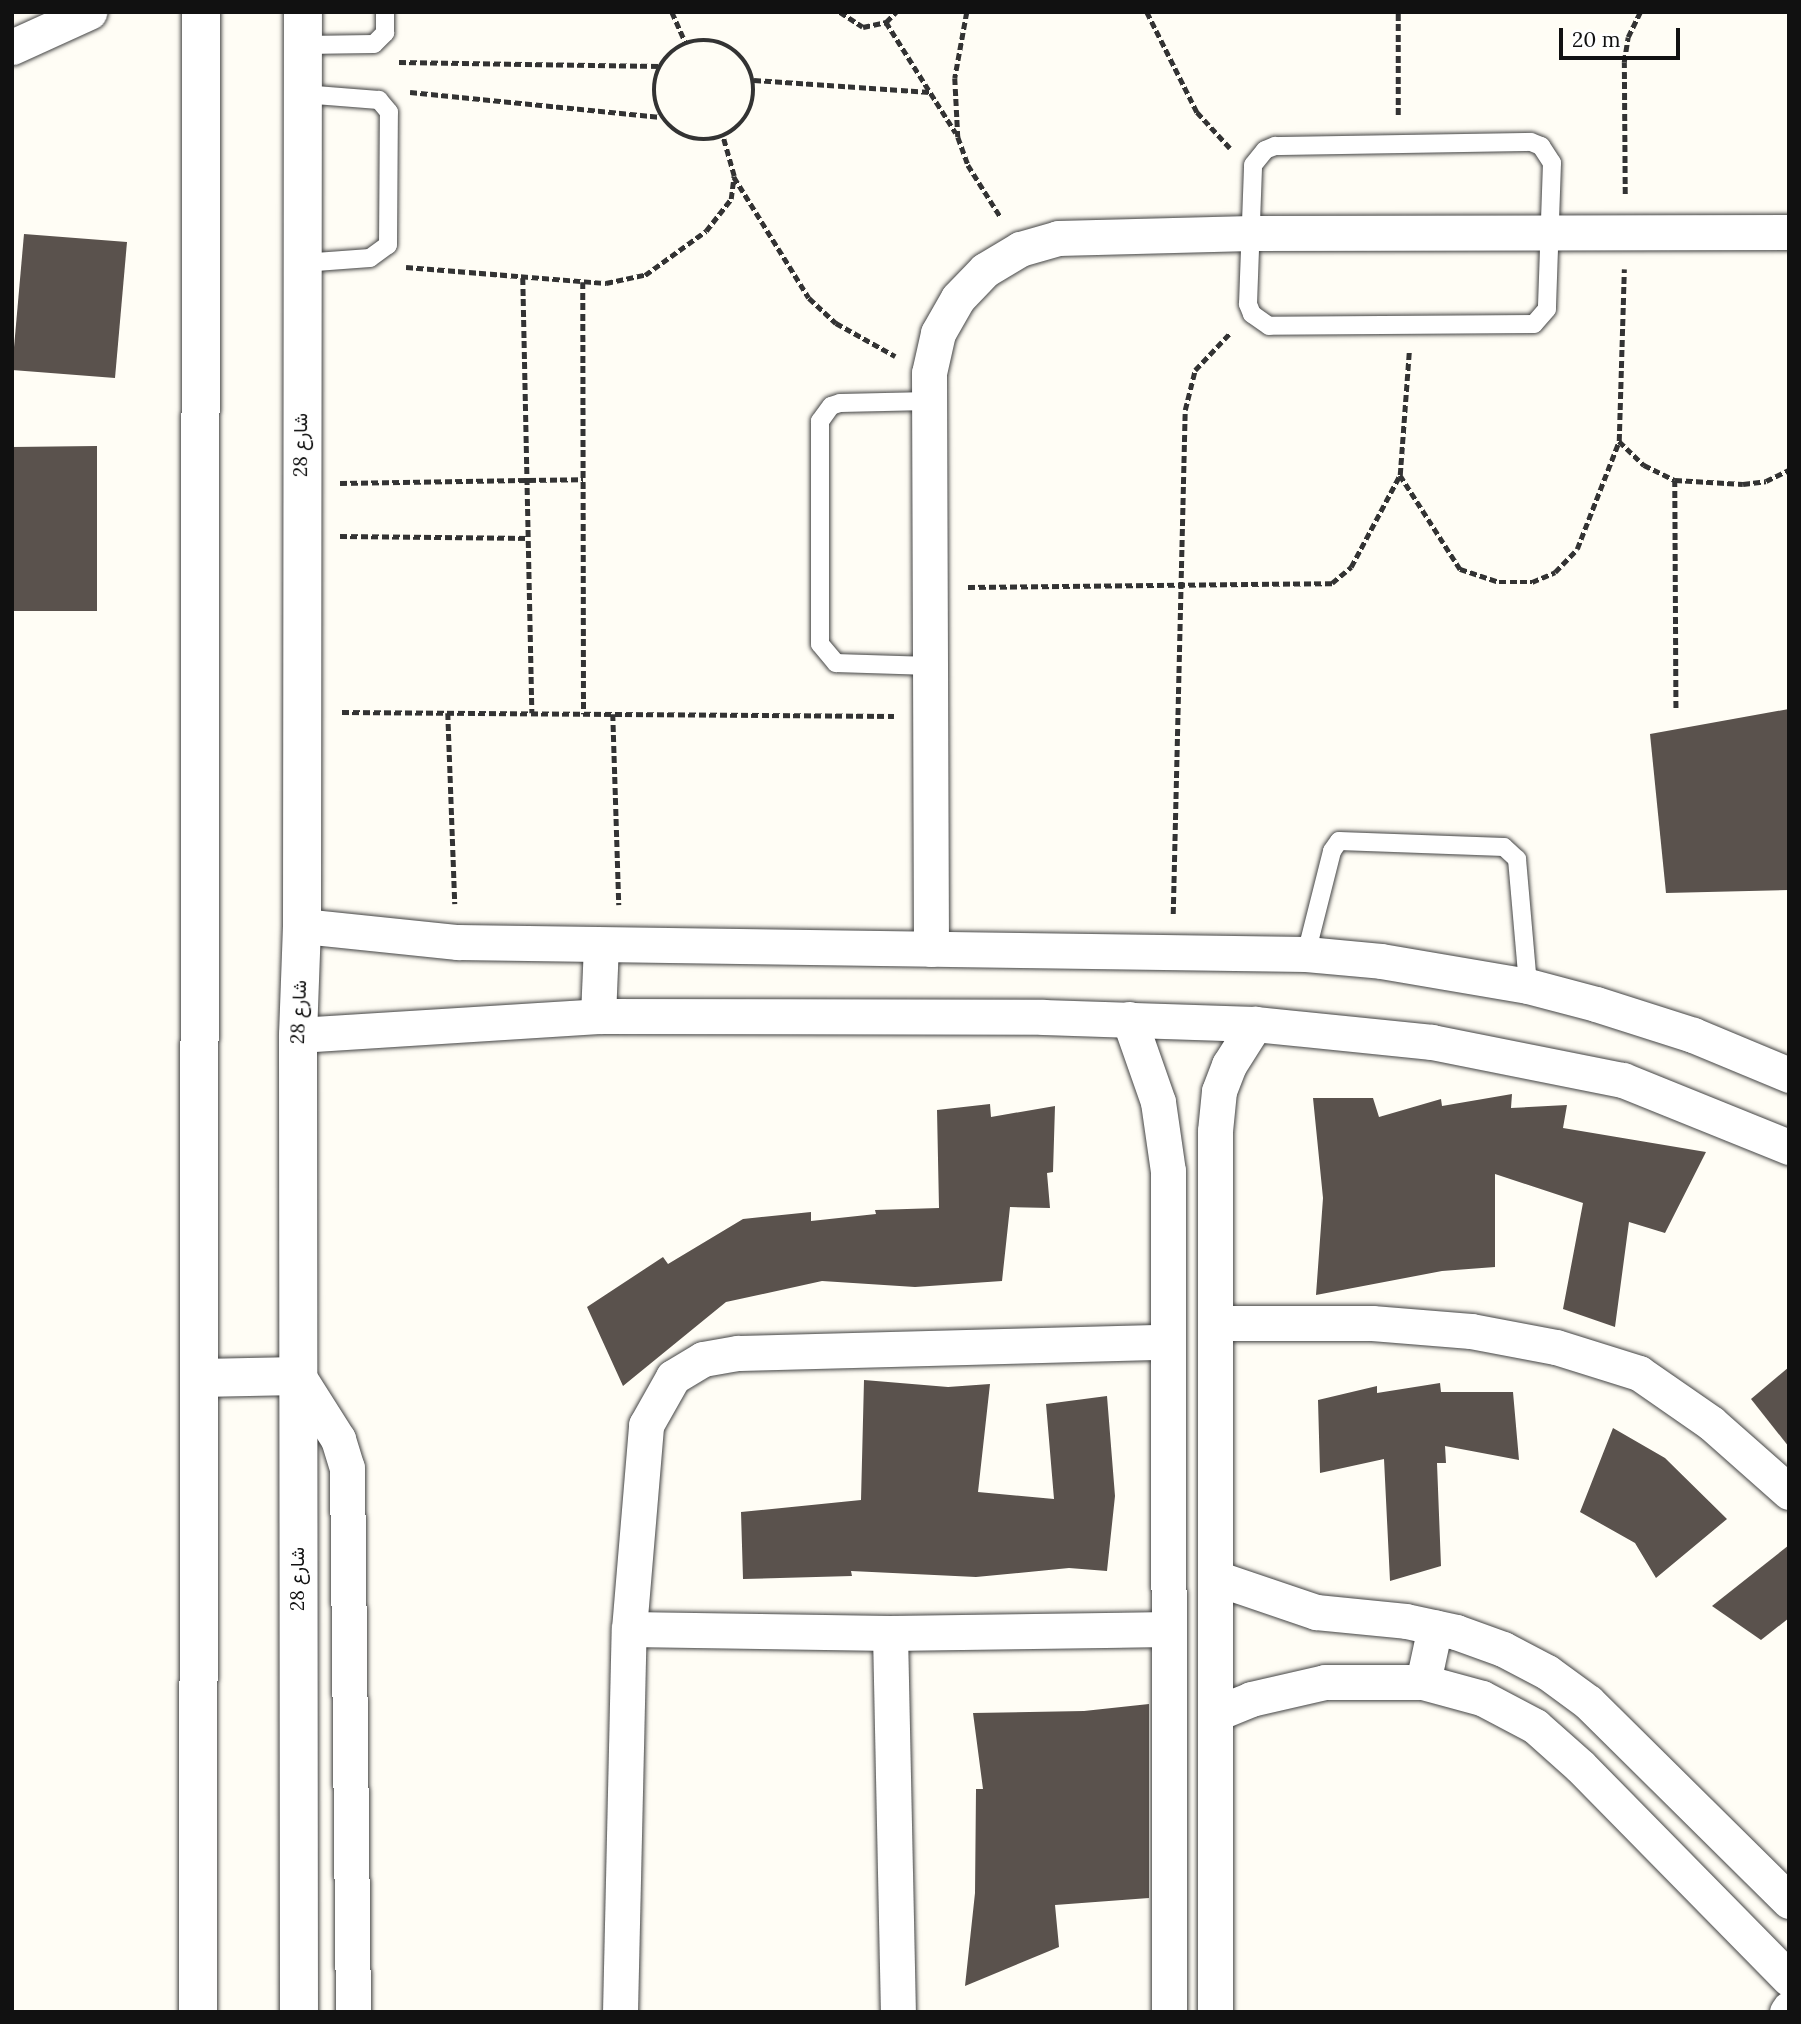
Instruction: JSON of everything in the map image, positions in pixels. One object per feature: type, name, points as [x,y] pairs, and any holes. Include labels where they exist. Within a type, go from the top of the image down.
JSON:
[{"type":"street","points":[[12,47],[89,12]]},
{"type":"street","points":[[198,2012],[201,12]]},
{"type":"street","name":"شارع 28","points":[[299,2012],[298,1035],[302,926],[299,711],[303,29]]},
{"type":"street","points":[[931,949],[929,387],[938,333],[958,298],[985,270],[1020,250],[1058,238],[1251,233],[1789,232]]},
{"type":"street","points":[[302,926],[457,942],[1306,954],[1381,961],[1528,986],[1693,1035],[1789,1075]]},
{"type":"street","points":[[598,1016],[611,945]]},
{"type":"street","points":[[298,1035],[598,1016],[1129,1019],[1255,1024],[1432,1042],[1623,1080],[1789,1147]]},
{"type":"street","points":[[1129,1019],[1164,1130],[1169,1629],[1169,2012]]},
{"type":"street","points":[[1215,2012],[1218,1323],[1215,1182],[1219,1091],[1229,1065],[1255,1024]]},
{"type":"street","points":[[1218,1323],[1372,1323],[1471,1331],[1556,1347],[1639,1373],[1712,1423],[1789,1492]]},
{"type":"street","points":[[620,2012],[629,1629],[640,1462],[646,1425],[673,1377],[704,1359],[738,1353],[1166,1342]]},
{"type":"street","points":[[200,1378],[298,1376],[338,1439],[347,1468],[353,2012]]},
{"type":"street","points":[[1216,1578],[1316,1612],[1435,1627],[1503,1649],[1588,1702],[1789,1901]]},
{"type":"street","points":[[1423,1682],[1435,1627]]},
{"type":"street","points":[[629,1629],[890,1633],[1169,1629]]},
{"type":"street","points":[[890,1633],[898,2012]]},
{"type":"street","points":[[1217,1713],[1263,1695],[1325,1682],[1423,1682],[1482,1698],[1535,1726],[1580,1766],[1789,1979]]},
{"type":"lane","points":[[303,29],[374,44],[385,33],[385,12]]},
{"type":"lane","points":[[302,94],[383,102],[389,112],[388,245],[370,258],[302,262]]},
{"type":"lane","points":[[1531,142],[1541,146],[1552,163],[1547,309],[1534,324],[1269,326],[1252,314],[1248,304],[1253,164],[1275,145],[1398,144],[1531,142]]},
{"type":"lane","points":[[929,387],[840,403],[831,406],[820,421],[820,644],[836,663],[930,666]]},
{"type":"lane","points":[[1306,954],[1332,851],[1339,841],[1504,847],[1517,859],[1528,986]]},
{"type":"path","points":[[672,12],[686,43]]},
{"type":"path","points":[[841,12],[863,27],[886,22],[896,12]]},
{"type":"path","points":[[958,137],[955,78],[967,12]]},
{"type":"path","points":[[1147,12],[1198,113],[1233,150],[1253,164]]},
{"type":"path","points":[[1398,12],[1398,144]]},
{"type":"path","points":[[1400,475],[1460,569],[1499,582],[1532,582],[1555,572],[1577,549],[1619,441],[1625,233],[1624,62],[1628,37],[1640,12]]},
{"type":"path","points":[[886,22],[958,137],[968,165],[1020,250]]},
{"type":"path","points":[[383,102],[422,90],[661,117],[688,138],[706,141],[723,137],[749,114],[754,80],[742,57],[720,42],[686,43],[660,66],[655,101],[661,117]]},
{"type":"path","points":[[374,44],[411,66],[660,66]]},
{"type":"path","points":[[754,80],[930,92]]},
{"type":"path","points":[[723,137],[734,176],[820,310],[929,387]]},
{"type":"path","points":[[383,251],[409,268],[583,282],[625,282],[663,265],[721,214],[731,199],[734,176]]},
{"type":"path","points":[[523,278],[531,713]]},
{"type":"path","points":[[583,282],[584,714]]},
{"type":"path","points":[[1172,952],[1188,389],[1204,355],[1252,314]]},
{"type":"path","points":[[930,587],[1181,587],[1332,583],[1351,567],[1400,475],[1411,327]]},
{"type":"path","points":[[1619,441],[1644,466],[1675,480],[1743,484],[1766,481],[1789,470]]},
{"type":"path","points":[[300,483],[583,479]]},
{"type":"path","points":[[1675,480],[1676,709]]},
{"type":"path","points":[[300,535],[528,538]]},
{"type":"path","points":[[299,711],[930,717]]},
{"type":"path","points":[[448,713],[457,942]]},
{"type":"path","points":[[611,945],[613,714]]},
{"type":"building","points":[[24,234],[127,242],[115,378],[12,370]]},
{"type":"building","points":[[97,446],[97,611],[12,611],[12,447]]},
{"type":"building","points":[[1789,709],[1789,890],[1666,893],[1650,734]]},
{"type":"building","points":[[1512,1094],[1511,1108],[1567,1105],[1563,1128],[1706,1152],[1665,1233],[1629,1222],[1615,1327],[1563,1309],[1583,1203],[1495,1174],[1495,1267],[1442,1271],[1316,1295],[1323,1198],[1313,1098],[1373,1098],[1379,1117],[1441,1099],[1442,1106]]},
{"type":"building","points":[[990,1104],[991,1117],[1055,1106],[1053,1172],[1047,1173],[1050,1208],[1010,1207],[1002,1281],[915,1287],[822,1281],[726,1302],[623,1386],[587,1307],[663,1257],[668,1264],[743,1219],[811,1212],[811,1221],[876,1214],[875,1210],[939,1208],[937,1110]]},
{"type":"building","points":[[1789,1367],[1789,1447],[1751,1399]]},
{"type":"building","points":[[864,1380],[948,1387],[990,1384],[978,1492],[1054,1499],[1046,1404],[1107,1396],[1115,1496],[1107,1571],[1069,1568],[976,1577],[851,1571],[852,1576],[743,1579],[741,1512],[861,1500]]},
{"type":"building","points":[[1440,1383],[1441,1392],[1513,1392],[1519,1460],[1445,1446],[1446,1463],[1437,1463],[1441,1566],[1390,1581],[1384,1459],[1320,1473],[1318,1400],[1377,1386],[1377,1393]]},
{"type":"building","points":[[1613,1428],[1665,1458],[1727,1519],[1656,1578],[1635,1543],[1580,1512]]},
{"type":"building","points":[[1789,1545],[1789,1618],[1761,1640],[1712,1606]]},
{"type":"building","points":[[1149,1704],[1149,1898],[1055,1905],[1059,1947],[965,1986],[975,1893],[976,1789],[983,1789],[973,1713],[1084,1711]]}]
